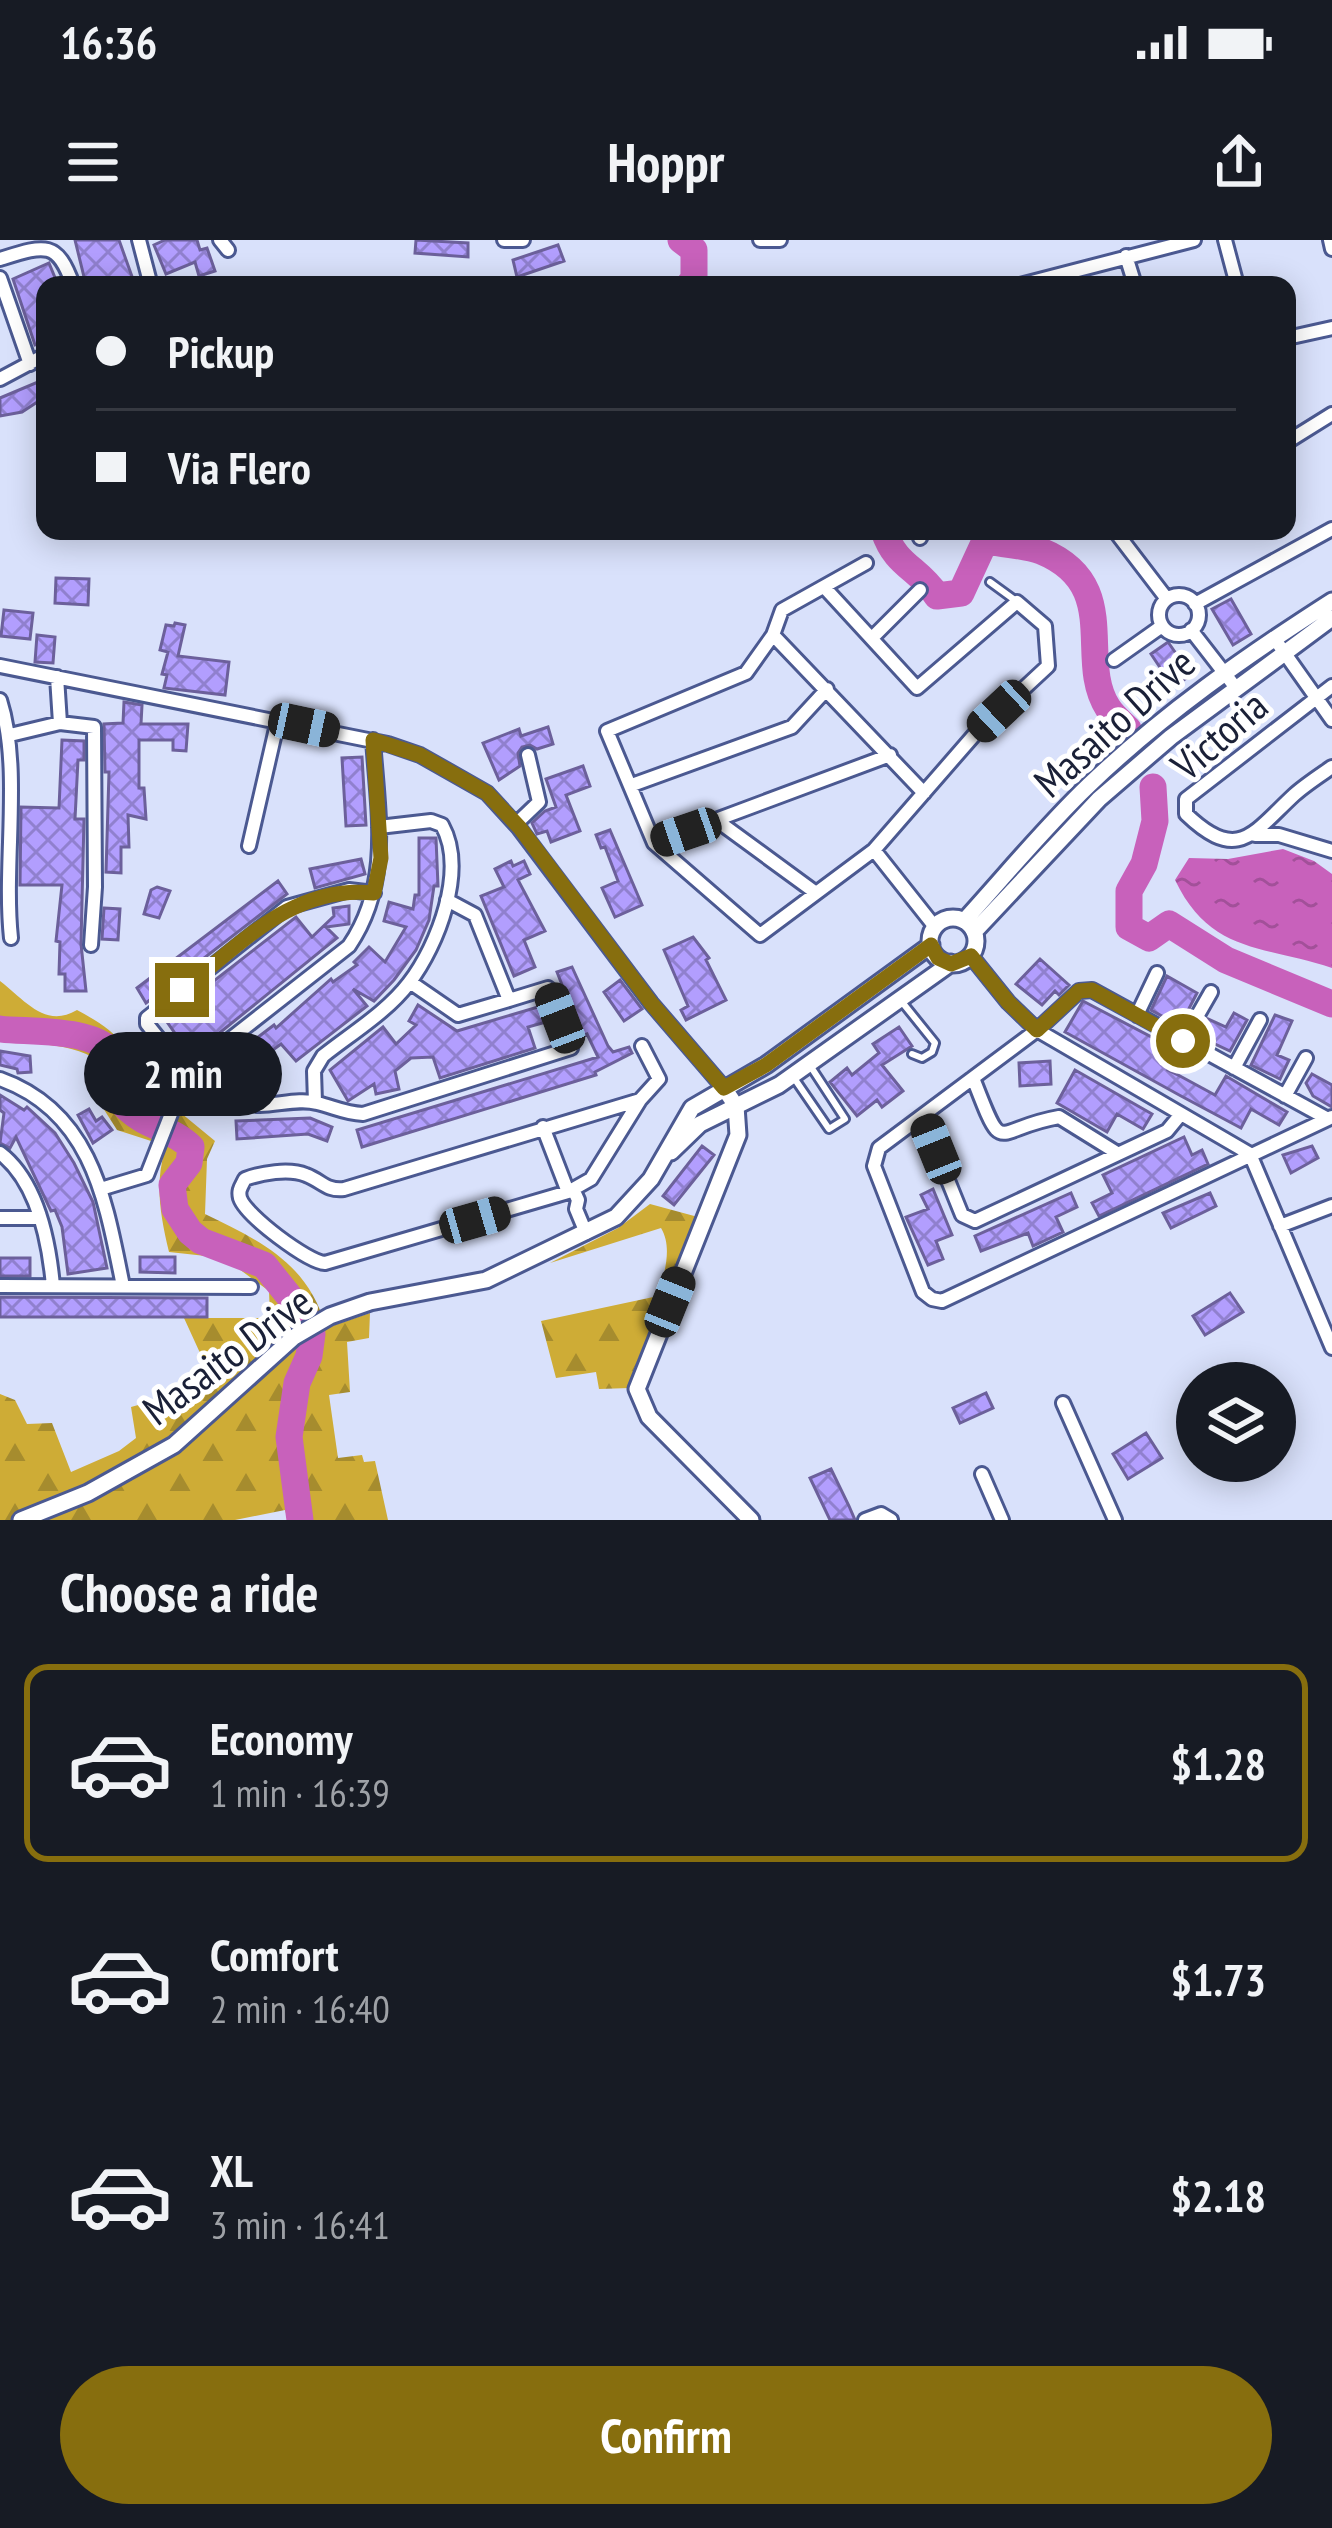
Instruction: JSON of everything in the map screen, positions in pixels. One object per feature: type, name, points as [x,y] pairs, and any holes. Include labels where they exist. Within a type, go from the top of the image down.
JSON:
[{"type":"street","points":[[139,240],[148,276]]},
{"type":"street","points":[[504,240],[523,240]]},
{"type":"street","points":[[760,240],[781,240]]},
{"type":"street","points":[[1053,276],[1194,240]]},
{"type":"street","points":[[1226,240],[1235,276]]},
{"type":"street","points":[[0,260],[39,247],[55,248],[64,256],[71,276]]},
{"type":"street","points":[[1126,256],[1132,276]]},
{"type":"street","points":[[0,278],[30,364]]},
{"type":"street","points":[[1296,336],[1332,328]]},
{"type":"street","points":[[0,379],[36,360]]},
{"type":"street","points":[[1296,436],[1332,414]]},
{"type":"street","points":[[1195,604],[1332,530]]},
{"type":"street","points":[[1125,540],[1167,599]]},
{"type":"street","points":[[825,588],[917,688],[1017,602],[1046,626],[1048,666],[975,734],[874,850],[760,935],[654,843],[608,731],[746,673],[773,635],[782,610],[866,563]]},
{"type":"street","points":[[872,638],[920,590]]},
{"type":"street","points":[[1182,595],[1195,604],[1198,618],[1191,630],[1176,634],[1162,626],[1159,611],[1167,599],[1182,595]]},
{"type":"street","name":"Masaito Drive","points":[[969,926],[1087,787],[1156,724],[1223,672],[1332,601]]},
{"type":"street","name":"Masaito Drive","points":[[969,926],[1099,799],[1236,688],[1332,618]]},
{"type":"street","points":[[1114,660],[1162,626]]},
{"type":"street","points":[[1191,630],[1236,688]]},
{"type":"street","points":[[773,635],[924,794]]},
{"type":"street","points":[[1274,638],[1332,720]]},
{"type":"street","points":[[0,666],[373,740],[420,755],[487,793],[516,824],[651,1003],[736,1106],[737,1135],[638,1389],[650,1417],[751,1520]]},
{"type":"street","points":[[57,677],[60,723]]},
{"type":"street","name":"Victoria","points":[[1255,835],[1235,840],[1204,832],[1186,814],[1186,799],[1332,686]]},
{"type":"street","points":[[632,784],[793,727],[827,689]]},
{"type":"street","points":[[0,700],[10,735],[6,893],[11,938]]},
{"type":"street","points":[[249,846],[278,720]]},
{"type":"street","points":[[10,735],[60,723],[94,727],[91,945]]},
{"type":"street","points":[[104,1188],[147,1175],[187,1072],[349,946],[366,920],[381,858],[373,740]]},
{"type":"street","points":[[516,824],[539,802],[528,755]]},
{"type":"street","points":[[654,843],[890,755]]},
{"type":"street","points":[[1255,835],[1296,792],[1332,767]]},
{"type":"street","points":[[315,1102],[314,1071],[323,1056],[410,982],[433,940],[447,900],[451,869],[442,825],[431,821],[379,827]]},
{"type":"street","points":[[719,822],[816,893]]},
{"type":"street","points":[[1255,835],[1279,835],[1332,851]]},
{"type":"street","points":[[874,850],[935,927]]},
{"type":"street","points":[[374,893],[349,890],[287,907],[147,1018],[147,1024],[187,1072],[222,1099],[257,1105],[315,1102],[338,1113],[363,1114],[571,1048],[548,988],[458,1015],[410,982]]},
{"type":"street","points":[[447,900],[476,915],[509,1000]]},
{"type":"street","points":[[952,918],[969,926],[976,944],[971,956],[951,964],[938,958],[931,945],[935,927],[952,918]]},
{"type":"street","name":"Masaito Drive","points":[[21,1520],[88,1493],[174,1445],[294,1337],[317,1322],[370,1302],[486,1280],[616,1216],[635,1199],[662,1161],[692,1108],[766,1065],[931,945]]},
{"type":"street","points":[[971,956],[1037,1030],[1250,1154],[1326,1319],[1332,1348]]},
{"type":"street","name":"Masaito Drive","points":[[662,1161],[700,1124],[792,1075],[951,964]]},
{"type":"street","points":[[1137,1015],[1156,973]]},
{"type":"street","points":[[1092,990],[1330,1118],[943,1301],[923,1292],[874,1166],[879,1148],[1037,1030],[1079,991],[1092,990]]},
{"type":"street","points":[[1183,1041],[1211,992]]},
{"type":"street","points":[[1234,1068],[1260,1020]]},
{"type":"street","points":[[640,1100],[344,1190],[334,1191],[308,1175],[291,1172],[254,1176],[244,1179],[240,1199],[251,1214],[307,1258],[325,1263],[568,1192],[591,1179],[640,1100],[659,1079],[642,1046]]},
{"type":"street","points":[[1285,1096],[1306,1058]]},
{"type":"street","points":[[973,1078],[992,1127],[1001,1133],[1059,1117],[1117,1154]]},
{"type":"street","points":[[0,1079],[22,1088],[55,1114],[81,1148],[104,1188],[123,1286]]},
{"type":"street","points":[[922,1116],[962,1215],[974,1221],[1167,1131],[1181,1114]]},
{"type":"street","points":[[543,1127],[568,1192],[578,1200],[576,1209],[586,1233]]},
{"type":"street","points":[[0,1153],[26,1186],[40,1218],[50,1250],[53,1286]]},
{"type":"street","points":[[1280,1226],[1332,1206]]},
{"type":"street","points":[[0,1218],[40,1218]]},
{"type":"street","points":[[0,1286],[251,1287]]},
{"type":"street","points":[[1063,1403],[1115,1520]]},
{"type":"street","points":[[982,1474],[1002,1520]]},
{"type":"street","points":[[865,1520],[880,1514],[891,1520]]},
{"type":"lane","points":[[990,582],[1017,602]]},
{"type":"lane","points":[[900,999],[935,1043],[932,1052],[922,1058],[912,1054]]},
{"type":"lane","points":[[792,1075],[829,1130],[844,1119],[809,1063]]},
{"type":"green space","points":[[0,981],[45,1014],[77,1010],[113,1034],[130,1063],[134,1094],[164,1107],[151,1141],[117,1130],[98,1100],[110,1071],[98,1061],[72,1049],[0,1038]]},
{"type":"green space","points":[[181,1113],[215,1141],[207,1159],[205,1214],[263,1245],[295,1271],[308,1287],[326,1328],[370,1313],[369,1338],[347,1342],[350,1392],[329,1395],[338,1458],[362,1455],[364,1462],[375,1461],[388,1520],[288,1520],[285,1510],[235,1520],[0,1520],[0,1394],[15,1400],[27,1424],[52,1423],[71,1472],[119,1451],[136,1438],[131,1407],[156,1400],[164,1414],[211,1377],[184,1318],[270,1318],[269,1291],[224,1258],[169,1252],[161,1215],[161,1165]]},
{"type":"green space","points":[[650,1204],[698,1217],[630,1388],[599,1389],[596,1372],[556,1378],[541,1321],[658,1296],[666,1244],[661,1228],[550,1263],[618,1228]]},
{"type":"water","points":[[1283,849],[1332,874],[1332,968],[1223,935],[1189,904],[1175,880],[1189,858],[1228,859]]},
{"type":"building","points":[[75,240],[119,240],[132,276],[84,276]]},
{"type":"building","points":[[165,240],[197,240],[200,250],[207,248],[215,271],[199,276],[195,262],[166,274],[154,245]]},
{"type":"building","points":[[416,240],[468,243],[468,257],[415,253]]},
{"type":"building","points":[[558,245],[564,261],[517,276],[513,260]]},
{"type":"building","points":[[49,263],[54,276],[36,276],[36,345],[35,345],[13,279]]},
{"type":"building","points":[[36,383],[36,403],[22,412],[0,416],[0,398]]},
{"type":"building","points":[[56,578],[89,579],[88,605],[55,603]]},
{"type":"building","points":[[1231,599],[1251,634],[1233,645],[1212,609]]},
{"type":"building","points":[[4,610],[33,613],[30,639],[1,636]]},
{"type":"building","points":[[166,625],[185,625],[178,656],[229,662],[225,695],[164,688],[168,652],[160,650]]},
{"type":"building","points":[[37,635],[55,637],[53,663],[35,662]]},
{"type":"building","points":[[1168,642],[1191,675],[1173,687],[1151,654]]},
{"type":"building","points":[[124,702],[142,705],[141,724],[188,724],[186,751],[173,750],[173,740],[139,740],[139,788],[144,788],[146,819],[128,815],[129,847],[121,847],[121,873],[106,872],[109,772],[105,772],[104,724],[123,723]]},
{"type":"building","points":[[548,727],[553,744],[522,747],[520,766],[499,780],[483,743],[519,729],[521,736]]},
{"type":"building","points":[[62,740],[84,741],[84,760],[78,760],[75,819],[84,819],[81,944],[86,991],[65,991],[65,974],[59,974],[60,942],[56,941],[62,885],[20,885],[21,807],[59,808]]},
{"type":"building","points":[[362,757],[366,825],[346,826],[342,758]]},
{"type":"building","points":[[583,766],[590,786],[566,795],[580,831],[551,842],[547,831],[537,834],[532,823],[556,807],[546,779]]},
{"type":"building","points":[[610,830],[642,905],[615,917],[602,888],[618,881],[596,835]]},
{"type":"building","points":[[419,838],[436,838],[438,886],[434,886],[429,920],[416,950],[394,980],[374,1001],[353,989],[367,1006],[296,1061],[281,1044],[222,1084],[214,1072],[274,1025],[276,1028],[331,979],[357,965],[354,962],[369,947],[385,962],[406,927],[384,921],[389,902],[413,909],[415,895],[419,895]]},
{"type":"building","points":[[361,859],[365,874],[315,888],[310,869]]},
{"type":"building","points":[[511,861],[513,866],[524,861],[530,874],[518,880],[545,931],[524,940],[535,967],[514,976],[481,896],[504,887],[495,869]]},
{"type":"building","points":[[278,881],[287,894],[146,1003],[137,988]]},
{"type":"building","points":[[151,890],[170,891],[159,918],[144,914]]},
{"type":"building","points":[[349,906],[349,924],[326,927],[337,938],[191,1056],[165,1019],[296,917],[312,937],[334,916],[333,908]]},
{"type":"building","points":[[104,908],[120,909],[118,940],[102,939]]},
{"type":"building","points":[[693,937],[709,958],[726,1000],[686,1020],[681,1010],[688,1006],[664,950]]},
{"type":"building","points":[[1040,959],[1069,985],[1042,1005],[1016,984]]},
{"type":"building","points":[[572,967],[608,1046],[613,1052],[629,1047],[632,1053],[596,1075],[362,1147],[357,1130],[598,1057],[587,1034],[582,1036],[557,972]]},
{"type":"building","points":[[1167,976],[1197,993],[1180,1026],[1151,1010]]},
{"type":"building","points":[[620,980],[642,1009],[624,1021],[604,992]]},
{"type":"building","points":[[1083,1001],[1178,1051],[1168,1070],[1215,1095],[1226,1076],[1287,1112],[1279,1125],[1251,1109],[1241,1128],[1181,1096],[1065,1032]]},
{"type":"building","points":[[418,1005],[457,1031],[541,1006],[546,1022],[528,1027],[535,1048],[440,1078],[433,1057],[411,1058],[395,1071],[399,1089],[376,1094],[374,1084],[348,1101],[330,1070],[383,1027],[396,1044],[416,1025],[409,1021]]},
{"type":"building","points":[[1234,1013],[1247,1020],[1230,1051],[1198,1036],[1208,1019],[1226,1027]]},
{"type":"building","points":[[1275,1015],[1292,1021],[1277,1055],[1289,1060],[1280,1079],[1251,1065]]},
{"type":"building","points":[[899,1027],[912,1046],[882,1065],[903,1091],[882,1107],[877,1100],[857,1116],[830,1082],[847,1068],[852,1075],[879,1053],[873,1044]]},
{"type":"building","points":[[0,1051],[30,1056],[31,1072],[18,1073],[0,1065]]},
{"type":"building","points":[[1050,1061],[1051,1084],[1020,1086],[1019,1063]]},
{"type":"building","points":[[1075,1070],[1152,1114],[1143,1129],[1117,1114],[1107,1132],[1057,1103]]},
{"type":"building","points":[[1312,1074],[1332,1085],[1332,1107],[1313,1096],[1306,1083]]},
{"type":"building","points":[[0,1095],[24,1110],[27,1107],[55,1133],[74,1163],[93,1202],[107,1268],[68,1274],[55,1210],[51,1211],[16,1137],[10,1148],[0,1143],[4,1113]]},
{"type":"building","points":[[89,1109],[96,1121],[102,1117],[112,1130],[93,1143],[78,1115]]},
{"type":"building","points":[[310,1118],[332,1127],[327,1141],[308,1134],[237,1139],[236,1121]]},
{"type":"building","points":[[1184,1137],[1192,1155],[1202,1150],[1208,1164],[1099,1216],[1092,1203],[1112,1193],[1103,1175]]},
{"type":"building","points":[[702,1146],[714,1155],[674,1205],[663,1196]]},
{"type":"building","points":[[1312,1146],[1318,1158],[1291,1173],[1283,1155]]},
{"type":"building","points":[[933,1189],[952,1235],[936,1241],[943,1259],[928,1265],[906,1217],[928,1209],[921,1195]]},
{"type":"building","points":[[1071,1193],[1077,1207],[1056,1217],[1063,1232],[1033,1246],[1028,1233],[981,1251],[975,1236]]},
{"type":"building","points":[[1210,1193],[1216,1206],[1171,1228],[1163,1213]]},
{"type":"building","points":[[140,1257],[175,1257],[175,1273],[140,1272]]},
{"type":"building","points":[[0,1258],[30,1258],[30,1276],[0,1276]]},
{"type":"building","points":[[1230,1293],[1243,1312],[1205,1335],[1193,1316]]},
{"type":"building","points":[[0,1297],[207,1298],[207,1317],[0,1317]]},
{"type":"building","points":[[986,1393],[993,1408],[960,1423],[953,1408]]},
{"type":"building","points":[[1146,1433],[1162,1458],[1128,1479],[1113,1454]]},
{"type":"building","points":[[831,1469],[855,1520],[830,1520],[810,1478]]},
{"type":"waterway","points":[[681,240],[694,250],[694,276]]},
{"type":"waterway","points":[[888,540],[937,596],[961,593],[985,541],[1041,551],[1066,565],[1082,583],[1090,603],[1099,689],[1110,711],[1128,729]]},
{"type":"waterway","points":[[1153,787],[1155,821],[1144,864],[1129,891],[1129,927],[1149,938],[1169,924],[1226,960],[1332,1004]]},
{"type":"waterway","points":[[0,1029],[85,1038],[112,1052],[123,1104],[191,1147],[189,1163],[172,1185],[175,1209],[190,1232],[201,1241],[264,1265],[305,1316],[312,1334],[297,1383],[289,1437],[300,1520]]},
{"type":"route","points":[[182,990],[287,907],[349,890],[374,893],[381,858],[373,740],[420,755],[487,793],[520,828],[651,1003],[724,1088],[766,1065],[931,945],[938,958],[951,964],[971,956],[1037,1030],[1079,991],[1092,990],[1183,1041]]}]
